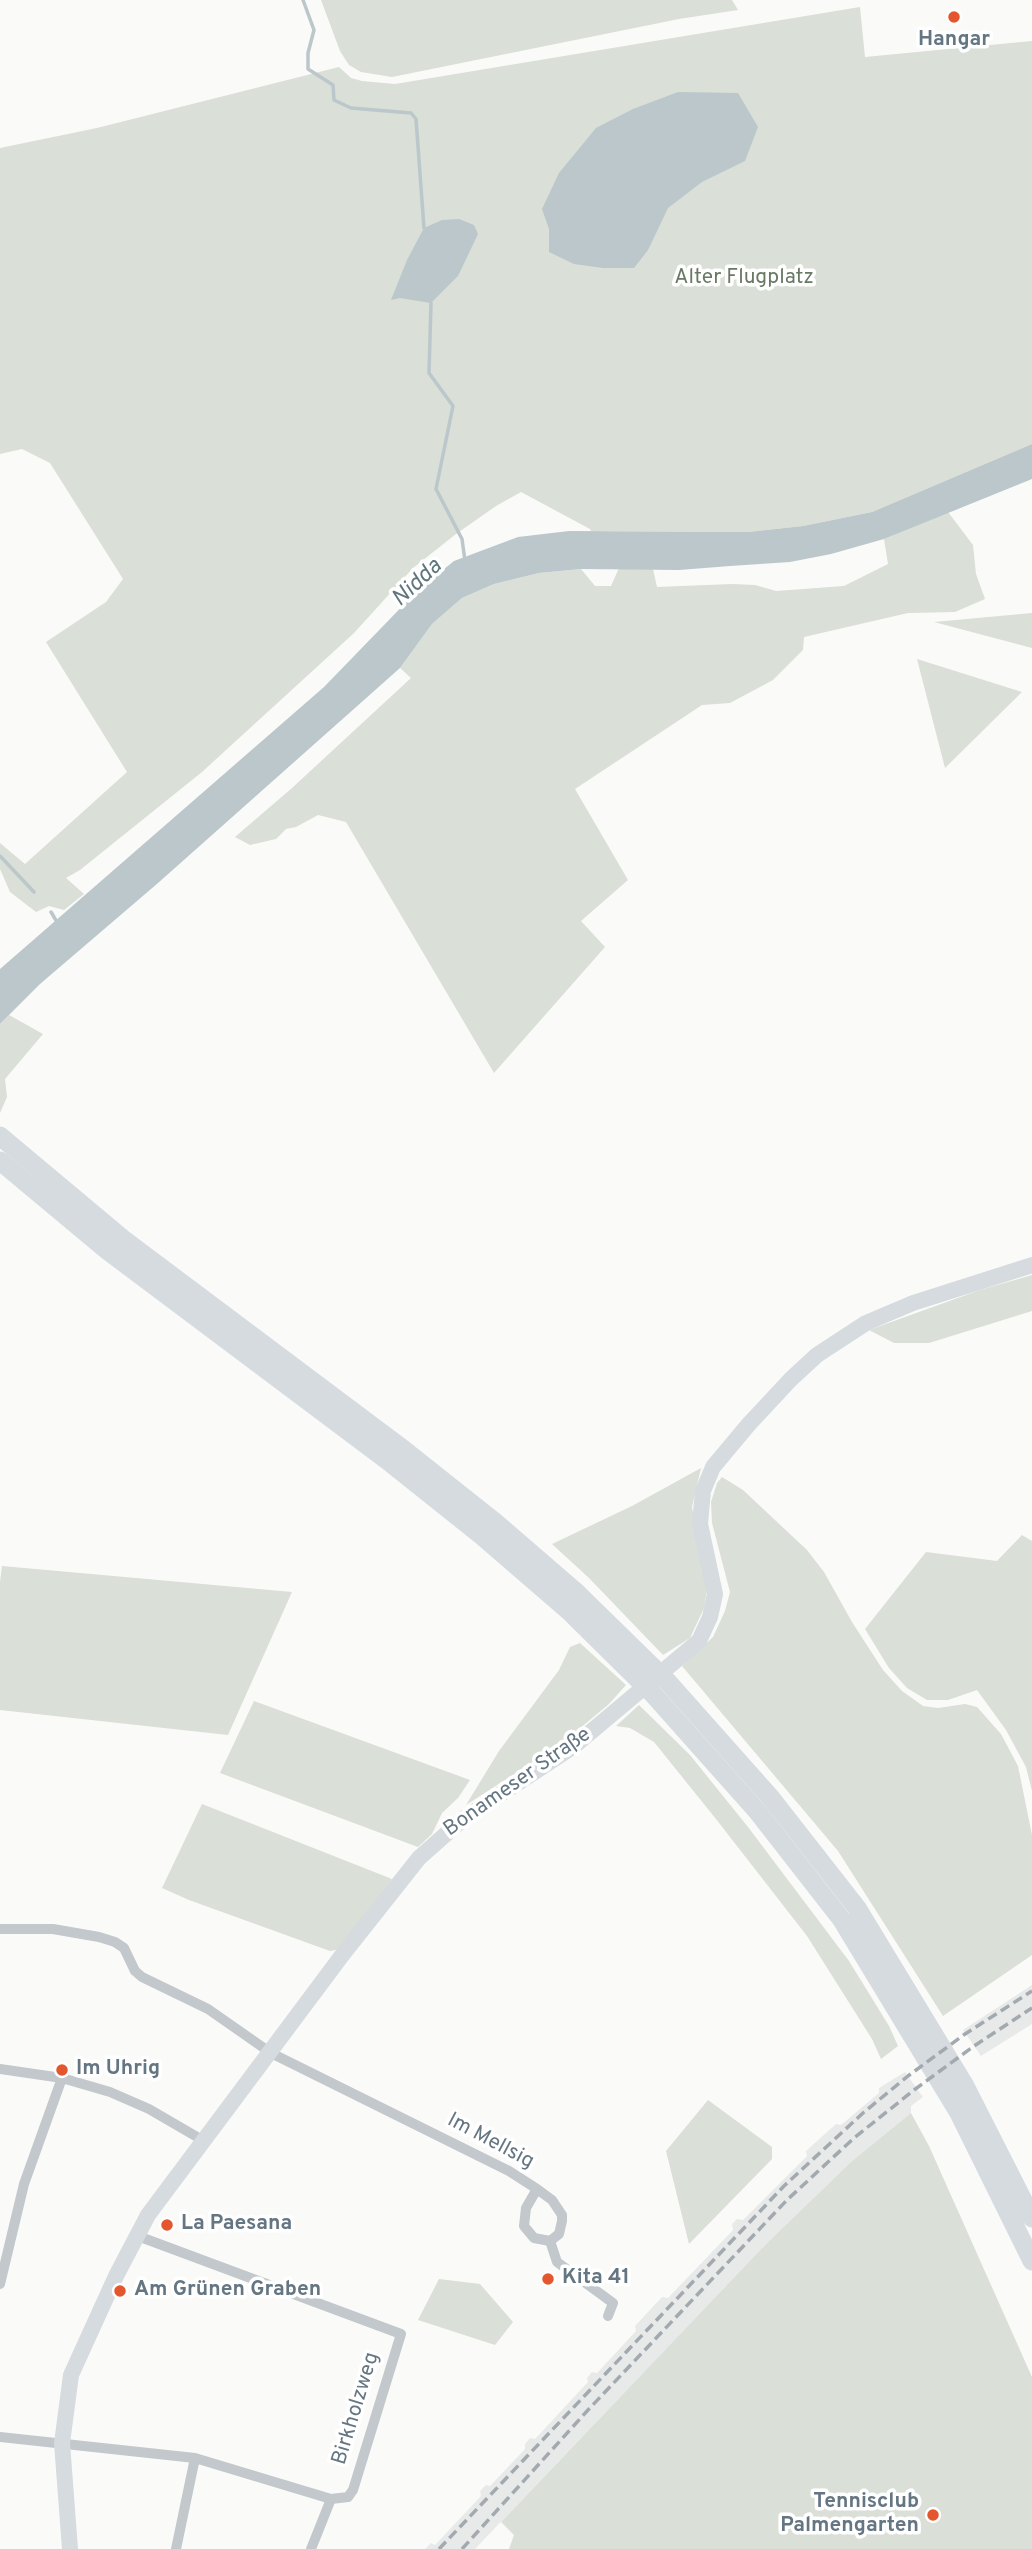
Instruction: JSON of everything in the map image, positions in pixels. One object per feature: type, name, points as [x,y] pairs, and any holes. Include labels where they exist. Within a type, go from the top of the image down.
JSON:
[{"type":"highway","points":[[0,1136],[144,1255],[399,1446],[487,1516],[577,1593],[667,1681],[771,1798],[857,1908],[965,2086],[1032,2218]]},
{"type":"highway","points":[[0,1161],[108,1251],[392,1464],[481,1535],[569,1611],[652,1693],[757,1811],[842,1920],[959,2113],[1032,2261]]},
{"type":"street","name":"Bonameser Straße","points":[[70,2549],[62,2443],[71,2375],[135,2235],[148,2214],[397,1884],[433,1844],[478,1808],[574,1746],[695,1646],[707,1628],[715,1594],[700,1524],[701,1504],[708,1475],[731,1444],[791,1379],[817,1355],[852,1331],[900,1308],[1032,1265]]},
{"type":"street","name":"Im Mellsig","points":[[0,1929],[53,1929],[115,1942],[124,1948],[135,1971],[142,1977],[208,2009],[271,2053],[509,2171],[537,2189],[552,2200],[562,2215],[559,2234],[550,2241]]},
{"type":"street","points":[[0,2069],[62,2078],[128,2099],[204,2141]]},
{"type":"street","points":[[0,2284],[24,2184],[62,2078]]},
{"type":"street","points":[[537,2189],[526,2208],[524,2226],[534,2238],[550,2241],[557,2262],[613,2304],[607,2316]]},
{"type":"street","name":"Birkholzweg","points":[[135,2235],[401,2334],[352,2490],[348,2497],[331,2499]]},
{"type":"street","points":[[0,2437],[195,2458],[331,2499],[311,2549]]},
{"type":"street","points":[[176,2549],[195,2458]]},
{"type":"shaded area","points":[[678,92],[738,93],[758,127],[745,161],[702,182],[668,208],[648,250],[634,268],[574,264],[549,252],[549,229],[542,209],[559,173],[596,128],[633,109]]},
{"type":"shaded area","points":[[459,219],[474,225],[478,234],[458,276],[431,303],[400,298],[391,300],[407,260],[424,228],[442,220]]},
{"type":"shaded area","points":[[1032,444],[1032,479],[884,539],[831,554],[790,562],[679,570],[581,569],[539,573],[494,584],[462,598],[432,624],[400,668],[40,984],[0,1024],[0,969],[324,687],[418,590],[454,561],[518,537],[569,531],[748,532],[803,526],[872,512]]},
{"type":"shaded area","points":[[1032,1985],[1032,2024],[981,2056],[963,2030]]},
{"type":"shaded area","points":[[905,2072],[923,2097],[911,2106],[911,2113],[852,2161],[765,2245],[475,2549],[425,2549],[431,2543],[435,2545],[481,2496],[480,2491],[486,2485],[490,2486],[525,2449],[530,2438],[535,2439],[588,2382],[587,2378],[592,2372],[597,2373],[636,2331],[635,2326],[662,2297],[668,2298],[733,2230],[732,2224],[737,2219],[743,2220],[807,2156],[806,2151],[836,2124],[841,2125],[879,2093],[879,2088]]},
{"type":"green space","points":[[321,0],[732,0],[738,10],[679,19],[392,77],[361,72],[349,65],[340,51]]},
{"type":"green space","name":"Alter Flugplatz","points":[[860,7],[865,57],[1032,41],[1032,444],[872,512],[803,526],[748,532],[591,531],[521,492],[456,534],[413,568],[354,633],[202,772],[80,870],[66,878],[84,894],[64,910],[49,906],[36,912],[10,892],[0,869],[0,843],[25,864],[127,772],[46,642],[106,602],[123,579],[50,463],[22,449],[0,454],[0,148],[97,128],[339,67],[351,78],[395,84]]},
{"type":"green space","points":[[948,512],[973,545],[976,574],[985,599],[955,612],[908,613],[804,637],[803,650],[773,680],[730,703],[702,705],[575,789],[628,880],[581,921],[605,947],[494,1073],[346,822],[318,815],[296,827],[286,829],[276,839],[250,845],[235,837],[411,678],[400,668],[432,624],[462,598],[494,584],[539,573],[581,569],[595,586],[611,586],[619,568],[634,568],[653,569],[657,587],[732,584],[755,585],[776,591],[844,586],[888,564],[884,539]]},
{"type":"green space","points":[[1032,613],[1032,648],[934,622]]},
{"type":"green space","points":[[917,659],[1022,692],[945,768]]},
{"type":"green space","points":[[9,1015],[43,1034],[5,1079],[7,1097],[0,1113],[0,1024]]},
{"type":"green space","points":[[1032,1275],[1032,1311],[929,1343],[894,1343],[869,1330],[980,1290]]},
{"type":"green space","points":[[701,1468],[692,1507],[707,1590],[704,1608],[690,1638],[663,1655],[589,1578],[552,1544],[632,1506]]},
{"type":"green space","points":[[722,1477],[743,1490],[807,1550],[824,1572],[883,1670],[902,1691],[923,1706],[938,1708],[965,1704],[977,1707],[1001,1734],[1018,1766],[1032,1835],[1032,1955],[943,2016],[838,1851],[682,1666],[713,1637],[730,1592],[712,1523],[711,1502],[717,1483]]},
{"type":"green space","points":[[1022,1535],[1032,1541],[1032,1791],[1026,1767],[1006,1730],[977,1690],[948,1700],[927,1700],[907,1688],[889,1668],[865,1629],[926,1552],[997,1561]]},
{"type":"green space","points":[[2,1566],[292,1592],[228,1735],[0,1710]]},
{"type":"green space","points":[[580,1643],[626,1685],[609,1704],[561,1744],[466,1805],[499,1751],[559,1670],[570,1647]]},
{"type":"green space","points":[[254,1701],[470,1780],[458,1798],[442,1813],[432,1834],[418,1847],[220,1773]]},
{"type":"green space","points":[[639,1705],[690,1755],[849,1961],[889,2026],[898,2046],[881,2059],[872,2039],[807,1936],[716,1819],[654,1742],[630,1728],[616,1726]]},
{"type":"green space","points":[[202,1804],[392,1879],[341,1949],[330,1951],[189,1900],[162,1888]]},
{"type":"green space","points":[[708,2100],[772,2147],[772,2159],[689,2244],[666,2151]]},
{"type":"green space","points":[[911,2113],[929,2146],[1032,2377],[1032,2549],[509,2549],[514,2535],[501,2522],[765,2245],[852,2161]]},
{"type":"green space","points":[[439,2279],[480,2284],[513,2322],[495,2345],[418,2320]]},
{"type":"waterway","points":[[303,0],[314,30],[308,53],[308,69],[333,85],[334,100],[351,108],[411,113],[416,119],[424,228]]},
{"type":"waterway","points":[[431,303],[429,373],[453,406],[436,489],[462,539],[465,561]]},
{"type":"waterway","points":[[0,856],[34,892]]},
{"type":"waterway","points":[[51,912],[57,922]]},
{"type":"railway","points":[[439,2549],[784,2186],[863,2113],[908,2076],[965,2034],[1032,1991]]},
{"type":"railway","points":[[462,2549],[588,2410],[787,2200],[854,2138],[914,2090],[1032,2008]]},
{"type":"place","name":"Hangar","points":[[954,17]]},
{"type":"place","name":"Im Uhrig","points":[[62,2070]]},
{"type":"place","name":"La Paesana","points":[[167,2225]]},
{"type":"place","name":"Kita 41","points":[[548,2279]]},
{"type":"place","name":"Am Grünen Graben","points":[[120,2291]]},
{"type":"place","name":"Tennisclub Palmengarten","points":[[933,2515]]},
{"type":"water label","name":"Nidda","points":[[418,584]]}]
